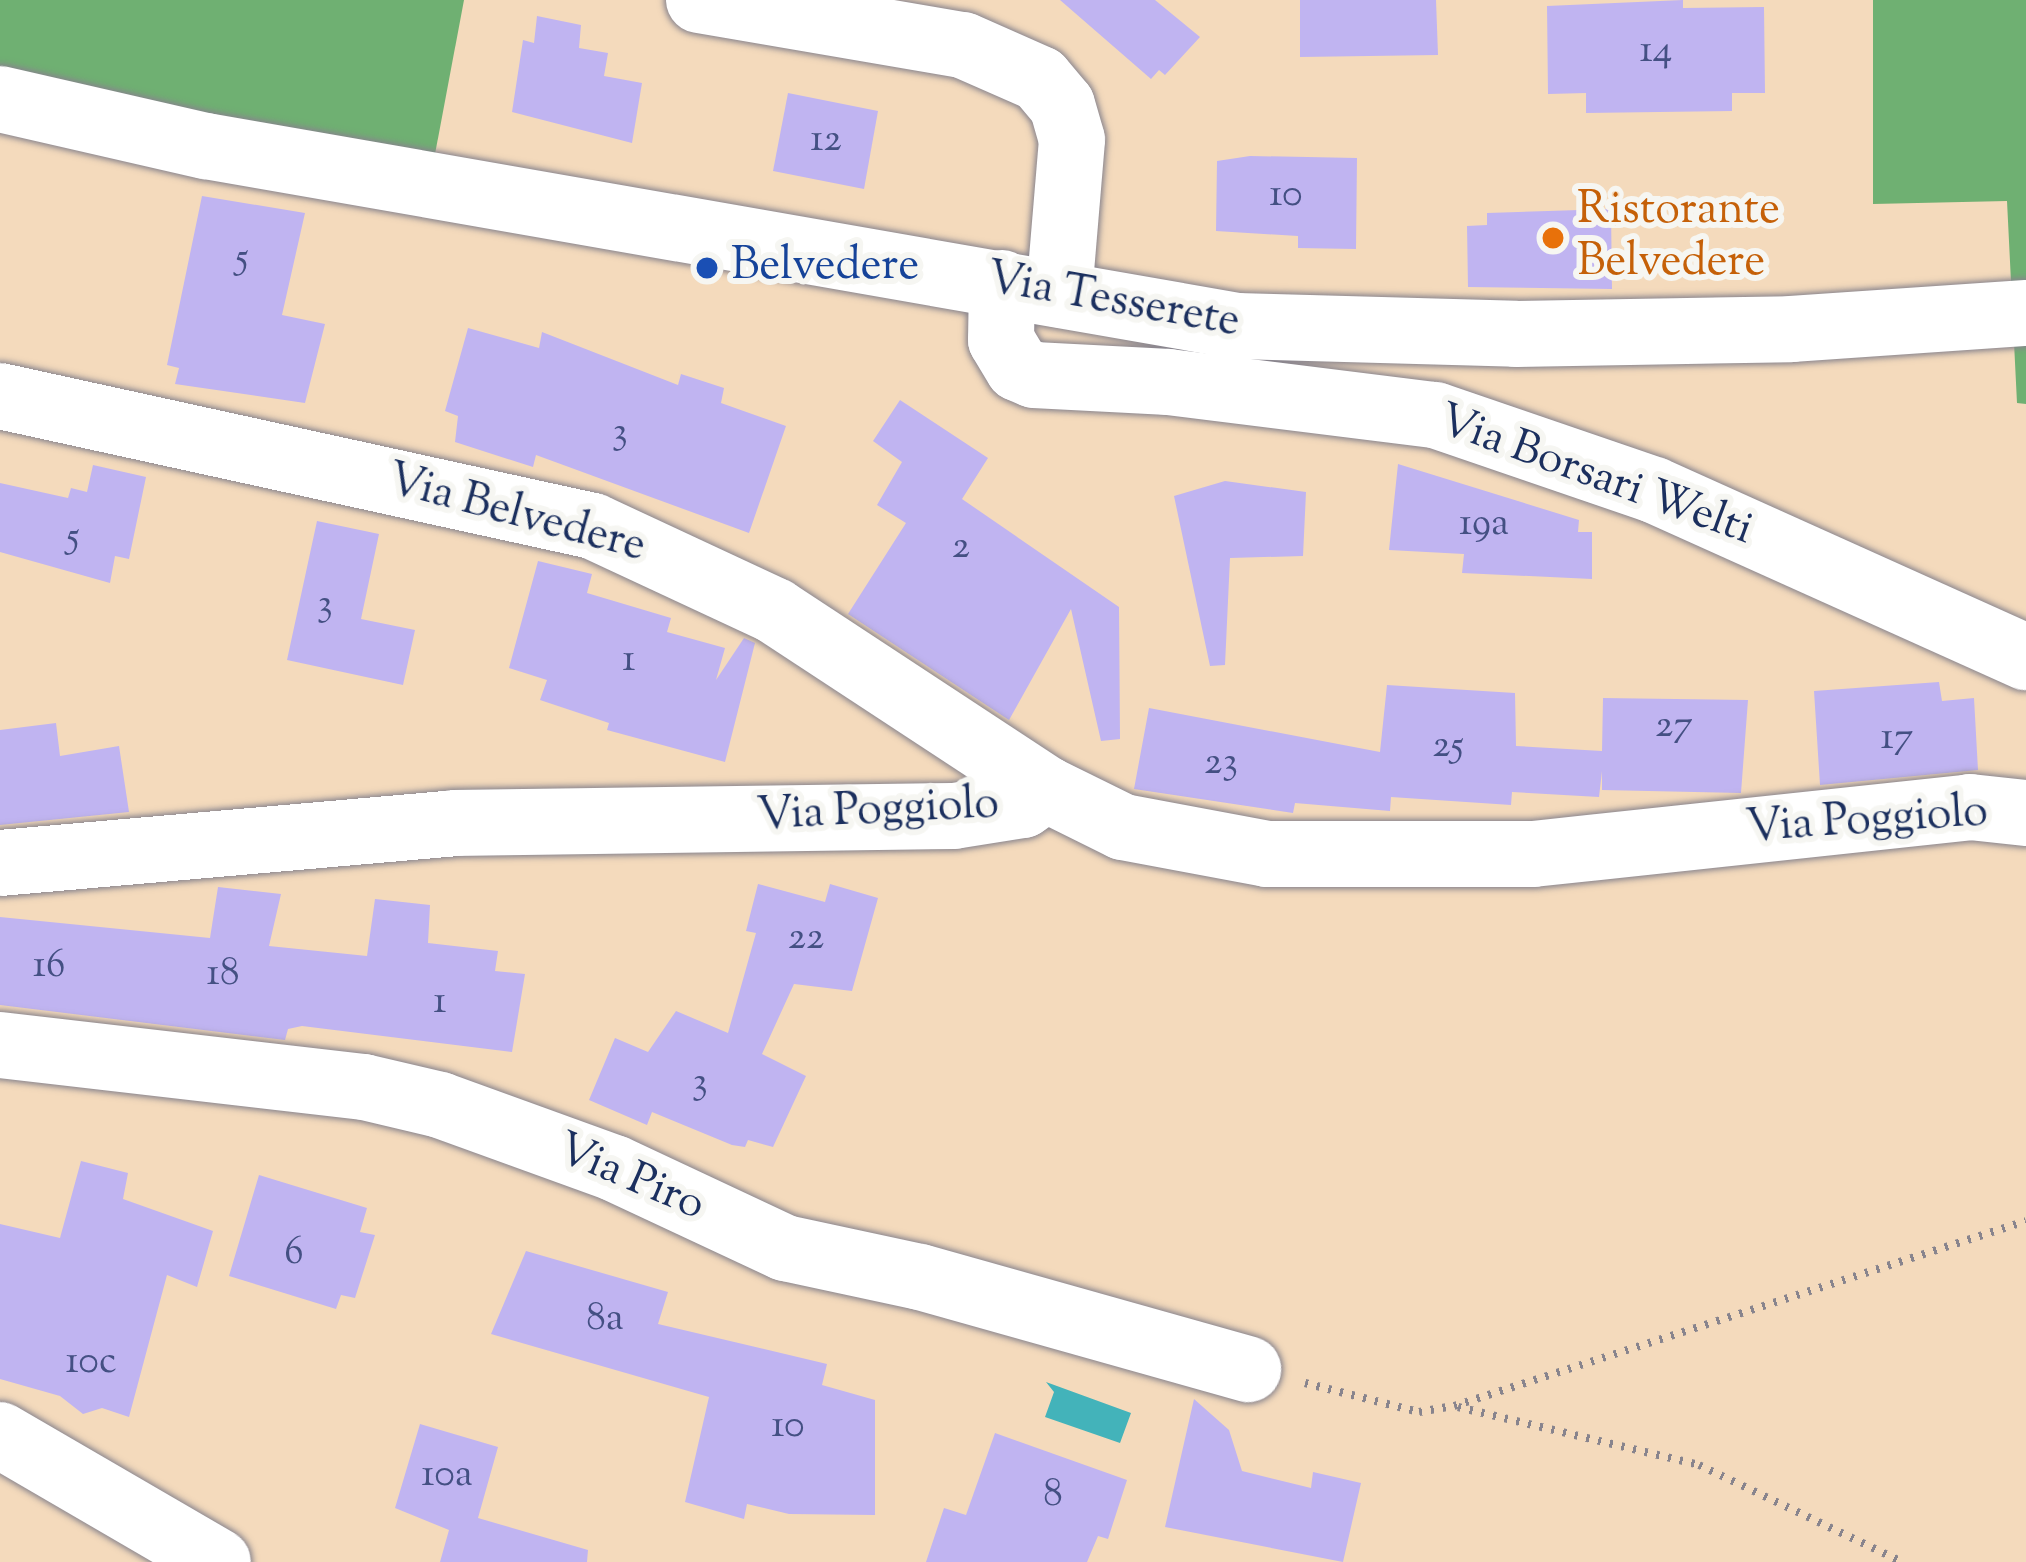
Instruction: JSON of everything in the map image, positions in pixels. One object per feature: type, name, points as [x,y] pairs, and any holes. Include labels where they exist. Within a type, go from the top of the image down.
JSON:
[{"type":"street","name":"Via Borsari Welti","points":[[702,0],[963,45],[1040,79],[1062,105],[1072,140],[1031,288],[1001,340],[1018,368],[1034,376],[1168,382],[1435,415],[1654,490],[2026,657]]},
{"type":"street","name":"Via Tesserete","points":[[0,99],[206,146],[1299,332],[1768,329],[2026,313]]},
{"type":"street","name":"Via Belvedere","points":[[0,397],[592,526],[775,611],[1046,789]]},
{"type":"street","name":"Via Poggiolo","points":[[0,863],[453,823],[954,816],[1023,806],[1046,789],[1123,827],[1267,854],[1533,854],[1970,807],[2026,813]]},
{"type":"street","name":"Via Piro","points":[[0,1045],[364,1087],[440,1105],[614,1168],[785,1248],[920,1276],[1249,1369]]},
{"type":"street","points":[[0,1435],[218,1562]]},
{"type":"path","points":[[1249,1369],[1418,1412],[1454,1406],[2026,1221]]},
{"type":"path","points":[[1454,1406],[1699,1465],[1901,1562]]},
{"type":"green space","points":[[0,0],[464,0],[429,186],[0,99]]},
{"type":"green space","points":[[1873,0],[2026,0],[2026,404],[2017,403],[2007,201],[1873,204]]},
{"type":"water","points":[[1046,1382],[1131,1413],[1120,1443],[1045,1417],[1054,1392]]},
{"type":"building","points":[[1060,0],[1155,0],[1200,37],[1165,75],[1159,70],[1151,79]]},
{"type":"building","points":[[1300,0],[1436,0],[1438,55],[1300,57]]},
{"type":"building","points":[[1683,0],[1683,8],[1764,7],[1765,93],[1732,93],[1732,111],[1586,113],[1586,93],[1548,94],[1547,6]]},
{"type":"building","points":[[537,16],[581,25],[579,48],[608,53],[604,76],[642,83],[632,143],[512,112],[523,40],[534,43]]},
{"type":"building","points":[[788,93],[878,111],[864,189],[773,171]]},
{"type":"building","points":[[1250,156],[1357,158],[1356,249],[1298,248],[1298,236],[1216,231],[1217,161]]},
{"type":"building","points":[[202,196],[305,213],[282,315],[325,324],[305,403],[175,384],[179,368],[167,365]]},
{"type":"building","points":[[1611,209],[1612,289],[1468,287],[1467,226],[1487,225],[1487,213]]},
{"type":"building","points":[[468,328],[539,348],[542,332],[678,385],[681,374],[724,388],[721,403],[786,426],[749,533],[536,455],[533,467],[455,442],[458,416],[445,411]]},
{"type":"building","points":[[900,400],[988,458],[962,499],[1119,607],[1120,739],[1101,741],[1071,609],[1009,720],[848,614],[906,523],[877,505],[902,462],[873,441]]},
{"type":"building","points":[[1398,464],[1579,520],[1578,532],[1592,532],[1592,579],[1462,573],[1464,554],[1389,550]]},
{"type":"building","points":[[93,465],[146,477],[129,559],[115,556],[110,583],[0,552],[0,483],[68,498],[71,488],[87,492]]},
{"type":"building","points":[[1225,481],[1306,492],[1303,556],[1230,558],[1225,665],[1210,666],[1174,496]]},
{"type":"building","points":[[317,521],[379,534],[361,619],[415,630],[403,685],[287,660]]},
{"type":"building","points":[[538,561],[592,574],[587,593],[671,618],[667,632],[725,648],[716,680],[744,638],[755,643],[725,762],[607,730],[609,723],[540,700],[547,680],[509,668]]},
{"type":"building","points":[[1939,682],[1942,701],[1974,698],[1978,770],[1820,785],[1814,691]]},
{"type":"building","points":[[1387,685],[1515,693],[1516,746],[1602,751],[1603,698],[1748,700],[1741,793],[1602,790],[1602,771],[1599,797],[1512,792],[1511,805],[1391,797],[1390,811],[1295,803],[1293,813],[1134,789],[1149,708],[1380,752]]},
{"type":"building","points":[[56,723],[60,756],[119,746],[129,812],[0,825],[0,730]]},
{"type":"building","points":[[758,884],[825,902],[830,884],[878,898],[852,991],[794,984],[762,1054],[806,1076],[773,1147],[748,1140],[745,1147],[732,1145],[652,1112],[647,1125],[589,1100],[615,1038],[648,1052],[676,1011],[728,1033],[756,933],[746,931]]},
{"type":"building","points":[[218,887],[281,894],[269,946],[367,956],[375,899],[430,905],[428,943],[498,951],[495,971],[525,974],[512,1052],[302,1026],[288,1029],[285,1040],[0,1005],[0,917],[210,938]]},
{"type":"building","points":[[81,1161],[128,1173],[123,1199],[213,1231],[197,1287],[167,1275],[129,1417],[102,1408],[83,1414],[60,1396],[0,1379],[0,1224],[60,1238]]},
{"type":"building","points":[[259,1175],[367,1208],[360,1232],[375,1235],[355,1298],[341,1295],[336,1309],[229,1276]]},
{"type":"building","points":[[526,1251],[668,1292],[658,1324],[827,1364],[822,1385],[875,1400],[875,1515],[789,1514],[747,1504],[744,1519],[685,1502],[709,1397],[491,1334]]},
{"type":"building","points":[[1194,1399],[1229,1430],[1242,1471],[1311,1488],[1313,1472],[1361,1483],[1343,1562],[1165,1527]]},
{"type":"building","points":[[420,1424],[498,1447],[478,1518],[588,1550],[587,1562],[440,1562],[449,1530],[395,1508]]},
{"type":"building","points":[[995,1433],[1127,1480],[1108,1539],[1098,1536],[1087,1562],[926,1562],[944,1508],[966,1515]]},
{"type":"place","name":"Ristorante Belvedere","points":[[1553,238]]},
{"type":"place","name":"Belvedere","points":[[707,268]]}]
